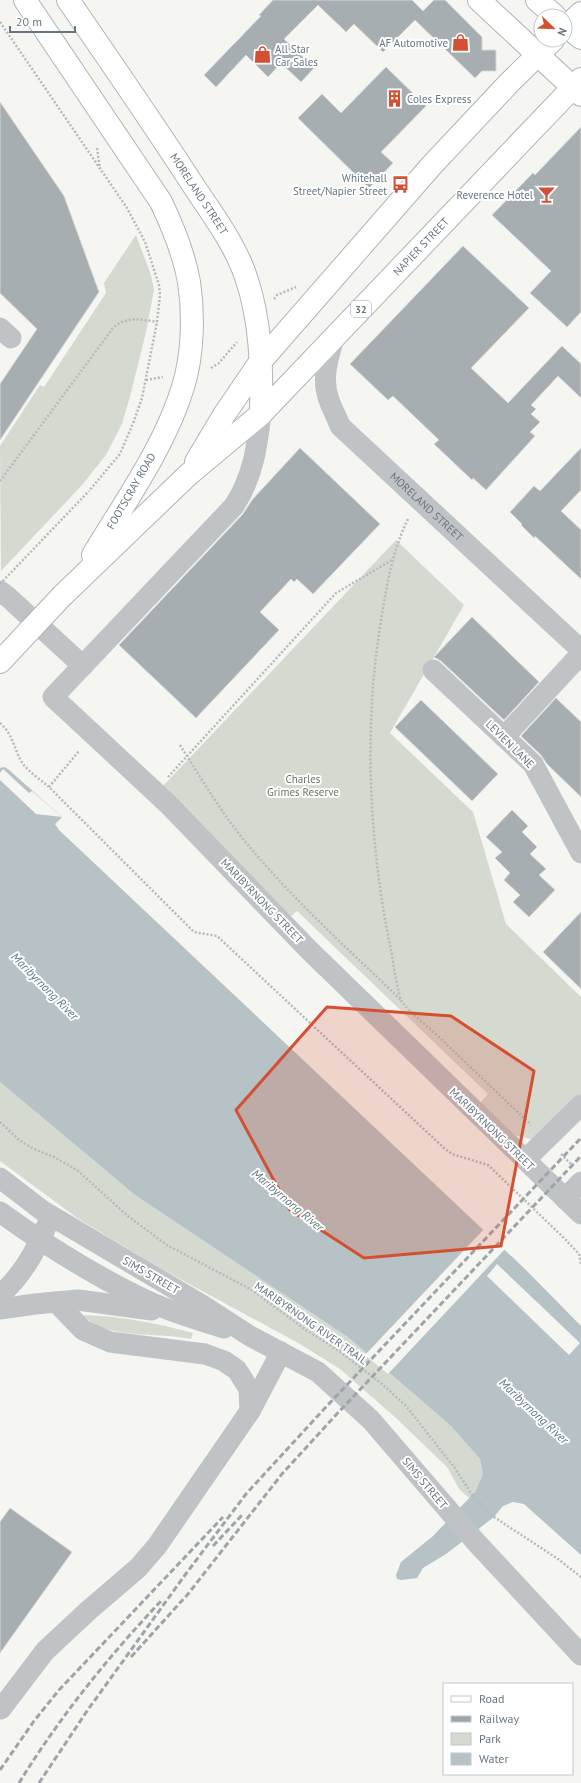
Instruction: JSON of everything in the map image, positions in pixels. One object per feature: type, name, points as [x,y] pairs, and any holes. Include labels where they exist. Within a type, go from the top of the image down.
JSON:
[{"type":"main road","name":"FOOTSCRAY ROAD","points":[[25,0],[160,202],[174,231],[189,282],[191,328],[186,372],[178,400],[156,448],[78,580]]},
{"type":"main road","name":"MORELAND STREET","points":[[68,0],[175,157],[229,242],[246,275],[256,320],[260,362],[261,414]]},
{"type":"main road","points":[[479,0],[537,55],[578,87]]},
{"type":"main road","points":[[537,0],[546,8]]},
{"type":"main road","name":"32","points":[[260,362],[423,175],[544,48]]},
{"type":"main road","name":"NAPIER STREET","points":[[261,414],[461,204],[578,87]]},
{"type":"main road","name":"FOOTSCRAY ROAD","points":[[188,475],[224,415],[260,362]]},
{"type":"main road","name":"FOOTSCRAY ROAD","points":[[0,662],[78,580],[188,475],[261,414]]},
{"type":"street","name":"MORELAND STREET","points":[[334,338],[327,366],[325,385],[329,401],[340,426],[581,650]]},
{"type":"street","points":[[0,591],[86,662],[234,506],[242,494],[252,470],[261,414]]},
{"type":"street","points":[[504,737],[581,654]]},
{"type":"street","name":"MARIBYRNONG STREET","points":[[86,662],[53,697],[168,804],[309,950],[581,1214]]},
{"type":"street","name":"LEVIEN LANE","points":[[433,670],[533,764],[581,853]]},
{"type":"street","points":[[525,1160],[581,1105]]},
{"type":"street","name":"SIMS STREET","points":[[0,1178],[43,1210],[202,1305],[250,1336],[318,1372],[372,1420],[448,1511],[581,1655]]},
{"type":"street","points":[[565,1199],[581,1182]]},
{"type":"street","points":[[0,1295],[11,1285],[23,1270],[41,1240],[43,1210]]},
{"type":"street","name":"SIMS STREET","points":[[5,1223],[43,1210]]},
{"type":"street","name":"SIMS STREET","points":[[5,1223],[41,1240],[141,1298],[186,1316],[250,1336]]},
{"type":"street","points":[[0,1310],[78,1300],[186,1316]]},
{"type":"street","points":[[56,1302],[83,1330],[110,1342],[205,1354],[224,1361],[237,1370],[249,1389],[250,1411]]},
{"type":"street","points":[[1,1709],[45,1651],[89,1610],[138,1568],[157,1546],[250,1411],[281,1352]]},
{"type":"path","points":[[0,22],[127,208],[153,262],[160,295],[157,322],[142,398],[120,454],[88,491],[0,584]]},
{"type":"path","points":[[0,481],[112,328],[117,324],[128,320],[139,319],[157,322]]},
{"type":"path","points":[[204,369],[210,368],[219,363],[238,342]]},
{"type":"path","points":[[146,380],[169,376]]},
{"type":"path","points":[[401,1001],[388,940],[376,855],[371,773],[372,723],[376,648],[392,560],[399,537],[418,498]]},
{"type":"path","points":[[154,792],[336,592],[392,560]]},
{"type":"path","points":[[0,723],[8,730],[22,763],[49,787],[194,932],[217,936],[444,1148],[452,1154],[488,1165],[565,1239],[579,1254],[581,1264]]},
{"type":"path","points":[[49,787],[68,762],[94,736]]},
{"type":"path","points":[[180,745],[242,837],[287,888],[401,1001],[537,1130]]},
{"type":"path","name":"MARIBYRNONG RIVER TRAIL","points":[[0,1122],[18,1140],[77,1170],[129,1217],[167,1244],[252,1290],[306,1330],[339,1351],[382,1384],[406,1406],[454,1467],[473,1496],[494,1517],[558,1559],[581,1577]]},
{"type":"highlighted area","points":[[327,1007],[451,1016],[534,1071],[501,1246],[364,1258],[290,1210],[236,1110]]},
{"type":"green space","points":[[136,235],[151,275],[154,290],[146,332],[122,424],[106,455],[82,485],[1,571],[0,446],[40,385],[44,387],[106,293],[104,283]]},
{"type":"green space","name":"Charles Grimes Reserve","points":[[396,540],[464,605],[390,733],[473,812],[506,924],[581,997],[581,1097],[539,1141],[509,1134],[478,1105],[488,1094],[297,911],[288,919],[163,786]]},
{"type":"green space","points":[[0,1082],[135,1195],[349,1338],[451,1426],[480,1459],[483,1474],[475,1492],[470,1499],[459,1489],[447,1467],[396,1418],[340,1369],[300,1344],[167,1272],[80,1220],[0,1161]]},
{"type":"green space","points":[[82,1315],[138,1321],[193,1333],[191,1339],[119,1332],[98,1326]]},
{"type":"water","name":"Maribyrnong River","points":[[4,767],[62,817],[55,824],[59,830],[526,1270],[581,1326],[581,1555],[524,1504],[513,1502],[503,1506],[494,1517],[446,1554],[423,1568],[417,1578],[397,1579],[396,1575],[401,1562],[433,1536],[475,1492],[483,1474],[480,1459],[451,1426],[349,1338],[135,1195],[0,1082],[0,768]]},
{"type":"pier","points":[[3,769],[29,793],[32,791],[62,817],[36,814],[0,780],[0,773]]},
{"type":"pier","points":[[485,1228],[506,1248],[388,1374],[365,1355]]},
{"type":"pier","points":[[497,1264],[580,1343],[569,1355],[487,1276]]},
{"type":"building","points":[[273,0],[412,0],[423,11],[434,0],[445,0],[482,37],[482,50],[496,50],[496,71],[482,71],[475,78],[415,20],[383,52],[354,24],[346,32],[318,5],[284,39],[314,68],[301,82],[281,63],[268,77],[246,55],[216,87],[204,75],[261,16],[259,15]]},
{"type":"building","points":[[386,67],[426,106],[381,152],[393,163],[369,188],[298,118],[322,94],[341,113]]},
{"type":"building","points":[[0,102],[64,196],[99,292],[0,440],[0,384],[37,329],[0,293]]},
{"type":"building","name":"Reverence Hotel","points":[[581,127],[581,312],[567,327],[530,293],[551,271],[492,215],[533,173],[535,175]]},
{"type":"building","points":[[463,246],[529,308],[471,368],[508,403],[562,346],[581,364],[581,398],[558,376],[531,405],[536,409],[531,414],[540,422],[530,432],[535,436],[486,490],[473,478],[472,480],[434,444],[439,440],[393,396],[388,400],[350,364]]},
{"type":"building","points":[[300,448],[380,524],[313,594],[297,579],[294,582],[291,579],[260,612],[279,630],[196,718],[119,645],[243,514],[252,500]]},
{"type":"building","points":[[581,448],[581,490],[561,511],[581,530],[581,579],[535,536],[534,538],[510,512],[534,486],[540,491]]},
{"type":"building","points":[[472,617],[539,682],[504,720],[441,661],[434,657]]},
{"type":"building","points":[[556,698],[581,722],[581,797],[521,736]]},
{"type":"building","points":[[421,700],[498,774],[472,801],[395,727]]},
{"type":"building","points":[[512,810],[528,826],[522,832],[537,847],[530,854],[546,869],[539,875],[555,890],[529,917],[513,902],[520,895],[504,880],[510,873],[495,858],[502,852],[486,837]]},
{"type":"building","points":[[581,912],[581,989],[543,952]]},
{"type":"building","points":[[10,1508],[72,1552],[0,1653],[0,1522]]},
{"type":"railway","points":[[39,1783],[87,1711],[185,1575],[246,1494],[325,1408],[581,1138]]},
{"type":"railway","points":[[131,1657],[188,1594],[282,1474],[581,1156]]},
{"type":"railway","points":[[213,1546],[243,1514]]},
{"type":"railway","points":[[0,1770],[34,1721],[59,1690],[223,1517]]},
{"type":"railway","points":[[19,1783],[34,1759],[85,1689],[103,1666],[161,1601]]},
{"type":"place","name":"AF Automotive","points":[[461,43]]},
{"type":"place","name":"All Star Car Sales","points":[[262,55]]},
{"type":"place","name":"Coles Express","points":[[394,99]]},
{"type":"place","name":"Whitehall Street/Napier Street","points":[[400,184]]},
{"type":"place","name":"Reverence Hotel","points":[[546,195]]}]
